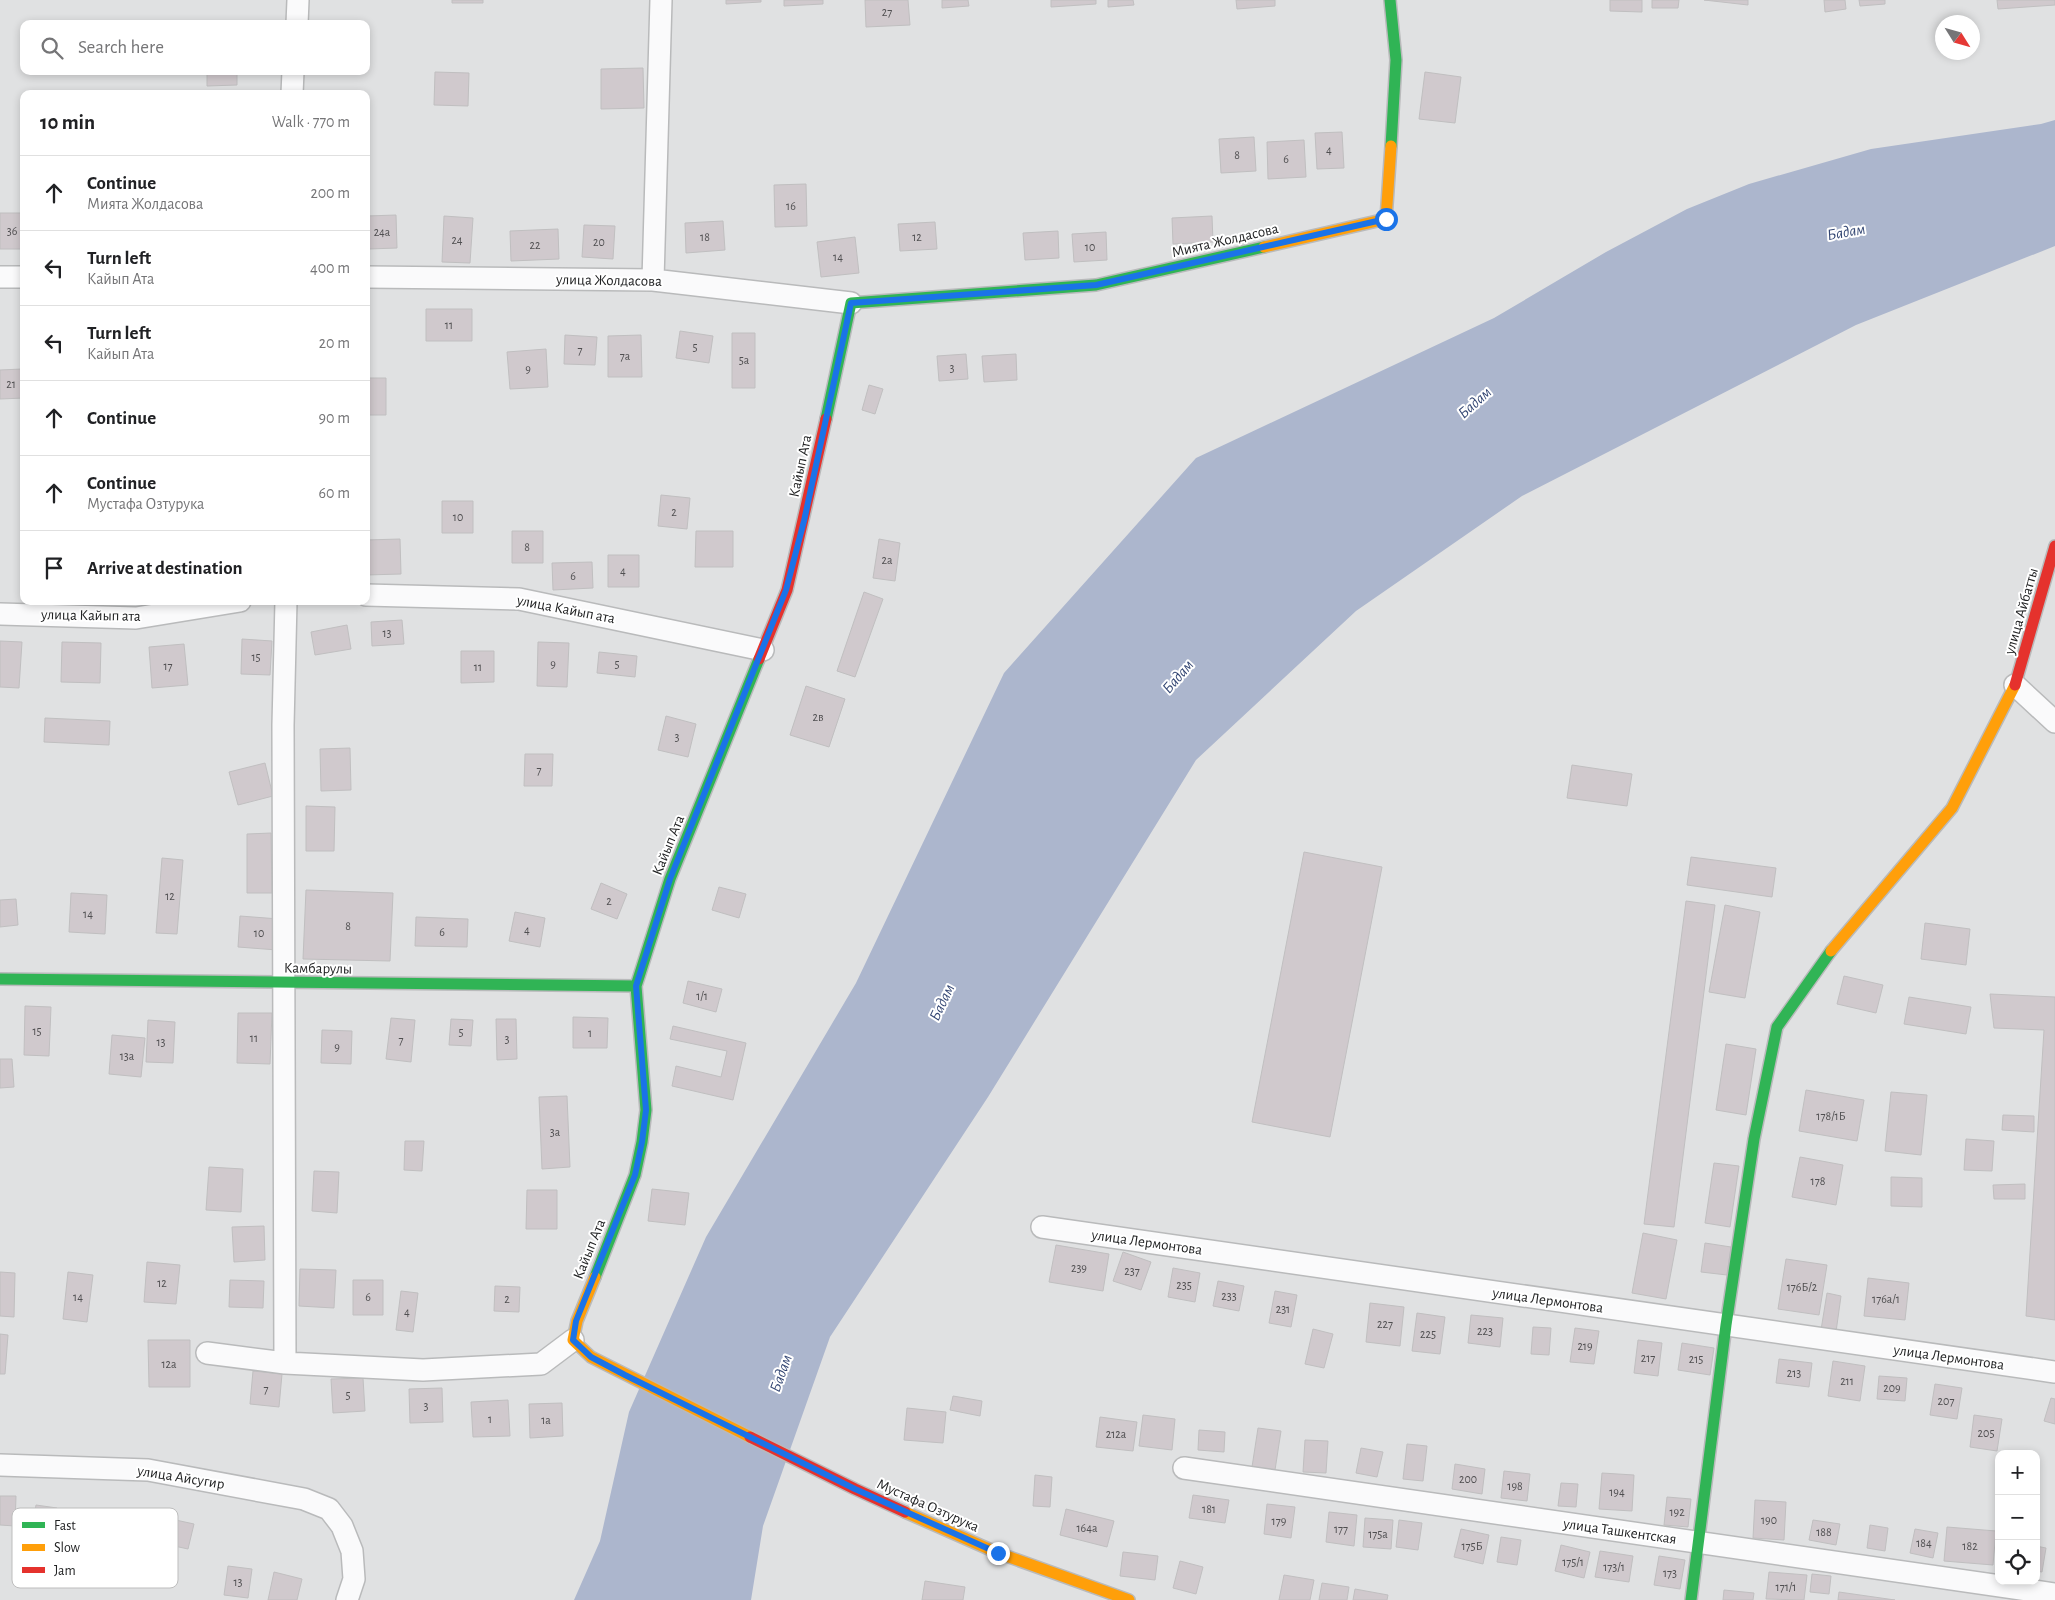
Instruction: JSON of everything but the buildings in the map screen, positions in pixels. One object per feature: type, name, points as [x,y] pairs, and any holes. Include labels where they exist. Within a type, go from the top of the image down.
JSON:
[{"type":"street","points":[[297,20],[298,0]]},
{"type":"street","points":[[653,280],[662,0]]},
{"type":"street","name":"Мията Жолдасова","points":[[851,303],[1096,285],[1386,219],[1396,60],[1390,0]]},
{"type":"street","points":[[292,90],[293,75]]},
{"type":"street","points":[[0,277],[20,277]]},
{"type":"street","name":"улица Жолдасова","points":[[370,277],[653,280],[851,303]]},
{"type":"street","name":"Кайып Ата","points":[[573,1340],[576,1321],[635,1175],[642,1142],[646,1110],[636,986],[670,879],[786,590],[804,521],[851,303]]},
{"type":"street","name":"улица Айбатты","points":[[1691,1600],[1726,1325],[1754,1139],[1777,1027],[1820,965],[1952,808],[2015,685],[2055,546]]},
{"type":"street","name":"улица Кайып ата","points":[[370,596],[519,598],[763,650]]},
{"type":"street","name":"улица Кайып ата","points":[[0,614],[136,618],[216,605]]},
{"type":"street","points":[[285,1363],[283,725],[286,605]]},
{"type":"street","points":[[2015,685],[2055,722]]},
{"type":"street","name":"Камбарулы","points":[[0,978],[636,986]]},
{"type":"street","name":"улица Лермонтова","points":[[1042,1227],[2055,1372]]},
{"type":"street","points":[[207,1353],[285,1363],[423,1370],[540,1364],[573,1340]]},
{"type":"street","name":"Мустафа Озтурука","points":[[573,1340],[591,1357],[625,1375],[855,1489],[998,1553],[1129,1600]]},
{"type":"street","name":"улица Айсугир","points":[[0,1465],[148,1470],[304,1499],[329,1508],[342,1526],[352,1551],[354,1580],[348,1600]]},
{"type":"street","name":"улица Ташкентская","points":[[1184,1468],[2055,1594]]},
{"type":"water","name":"Бадам","points":[[2055,120],[2055,246],[1856,325],[1522,496],[1356,611],[1196,760],[988,1097],[830,1337],[763,1526],[751,1600],[574,1600],[600,1541],[629,1412],[706,1237],[856,983],[1004,673],[1196,458],[1494,318],[1606,252],[1687,209],[1749,184],[1871,149],[2041,124]]},
{"type":"traffic: fast","points":[[1390,0],[1396,60],[1391,146]]},
{"type":"traffic: fast","points":[[826,419],[851,303],[1096,285],[1264,247]]},
{"type":"traffic: fast","points":[[595,1277],[635,1175],[642,1142],[646,1110],[636,986],[670,879],[759,659]]},
{"type":"traffic: fast","points":[[1691,1600],[1726,1325],[1754,1139],[1777,1027],[1831,951]]},
{"type":"traffic: fast","points":[[0,979],[636,986]]},
{"type":"traffic: slow","points":[[1264,247],[1386,219],[1391,146]]},
{"type":"traffic: slow","points":[[1831,951],[1952,808],[2015,685]]},
{"type":"traffic: slow","points":[[595,1277],[577,1321],[573,1340],[591,1357],[750,1437]]},
{"type":"traffic: slow","points":[[905,1512],[998,1553],[1129,1600]]},
{"type":"traffic: jam","points":[[759,659],[787,590],[826,419]]},
{"type":"traffic: jam","points":[[2015,685],[2055,546]]},
{"type":"traffic: jam","points":[[750,1437],[905,1512]]},
{"type":"route","points":[[998,1553],[855,1489],[625,1375],[591,1357],[573,1340],[576,1321],[635,1175],[642,1142],[646,1110],[636,986],[670,879],[786,590],[804,521],[851,303],[1096,285],[1386,219]]}]
